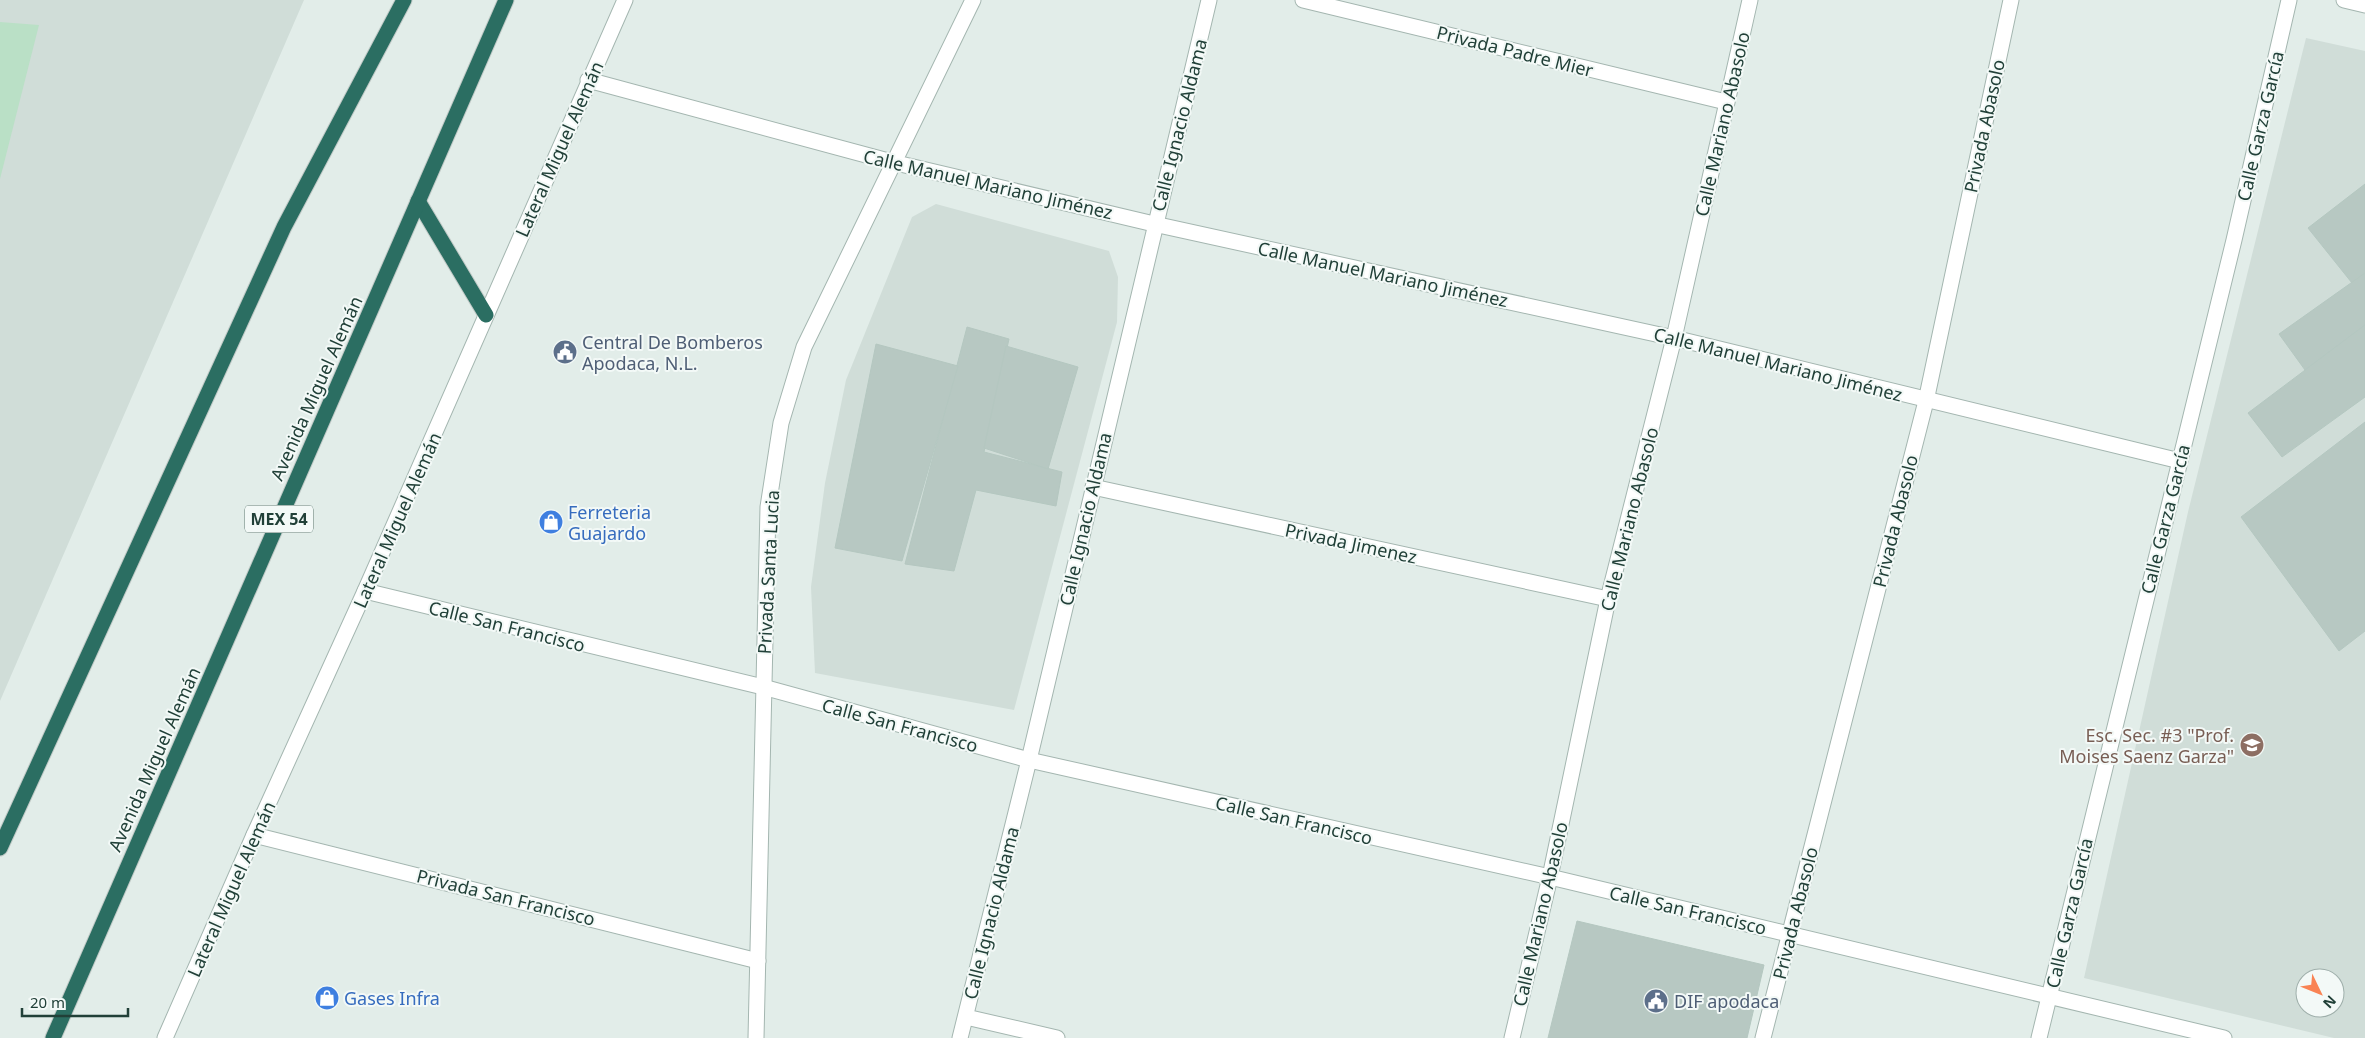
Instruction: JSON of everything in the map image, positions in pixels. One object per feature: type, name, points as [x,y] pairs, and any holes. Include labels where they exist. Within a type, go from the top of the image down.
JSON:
[{"type":"highway","points":[[0,848],[284,227],[404,0]]},
{"type":"highway","name":"Avenida Miguel Alemán","points":[[53,1038],[506,0]]},
{"type":"highway","points":[[418,201],[486,315]]},
{"type":"street","name":"Lateral Miguel Alemán","points":[[165,1038],[254,835],[366,592],[588,80],[626,0]]},
{"type":"street","name":"Privada Santa Lucia","points":[[756,1038],[768,507],[781,423],[804,347],[892,162],[973,0]]},
{"type":"street","name":"Calle Ignacio Aldama","points":[[960,1038],[1029,760],[1154,224],[1209,0]]},
{"type":"street","name":"Privada Padre Mier","points":[[1303,0],[1726,102]]},
{"type":"street","name":"Calle Mariano Abasolo","points":[[1512,1038],[1550,878],[1608,599],[1674,338],[1750,0]]},
{"type":"street","name":"Privada Abasolo","points":[[1764,1038],[1926,401],[2011,0]]},
{"type":"street","name":"Calle Garza García","points":[[2039,1038],[2180,461],[2289,0]]},
{"type":"street","points":[[2344,0],[2365,5]]},
{"type":"street","name":"Calle Manuel Mariano Jiménez","points":[[588,80],[892,162],[1154,224],[1674,338],[1926,401],[2180,461]]},
{"type":"street","name":"Privada Jimenez","points":[[1093,487],[1608,599]]},
{"type":"street","name":"Calle San Francisco","points":[[366,592],[763,687],[1029,760],[1550,878],[2224,1038]]},
{"type":"street","name":"Privada San Francisco","points":[[254,835],[758,961]]},
{"type":"street","points":[[966,1017],[1057,1038]]},
{"type":"shaded area","points":[[0,0],[304,0],[0,701]]},
{"type":"shaded area","name":"Esc. Sec. #3 \"Prof. Moises Saenz Garza\"","points":[[2306,38],[2365,51],[2365,1038],[2334,1038],[2084,978],[2188,512]]},
{"type":"shaded area","points":[[936,204],[1109,251],[1118,277],[1117,322],[1014,710],[815,673],[811,587],[825,483],[846,380],[912,217]]},
{"type":"green space","points":[[0,22],[39,25],[0,179]]},
{"type":"building","points":[[2365,184],[2365,273],[2352,283],[2308,228]]},
{"type":"building","points":[[2365,273],[2365,325],[2305,370],[2279,334]]},
{"type":"building","points":[[2365,325],[2365,397],[2282,457],[2248,413]]},
{"type":"building","points":[[967,327],[1009,339],[984,452],[1062,472],[1056,506],[976,490],[954,571],[905,564]]},
{"type":"building","points":[[876,344],[958,366],[902,561],[835,548]]},
{"type":"building","points":[[1006,346],[1078,367],[1048,469],[984,448]]},
{"type":"building","points":[[2365,422],[2365,631],[2339,651],[2241,517]]},
{"type":"building","name":"DIF apodaca","points":[[1577,921],[1764,965],[1747,1038],[1548,1038]]},
{"type":"place","name":"Central De Bomberos Apodaca, N.L.","points":[[565,352]]},
{"type":"place","name":"Ferreteria Guajardo","points":[[551,522]]},
{"type":"place","name":"Esc. Sec. #3 \"Prof. Moises Saenz Garza\"","points":[[2252,745]]},
{"type":"place","name":"Gases Infra","points":[[327,998]]},
{"type":"place","name":"DIF apodaca","points":[[1656,1001]]}]
